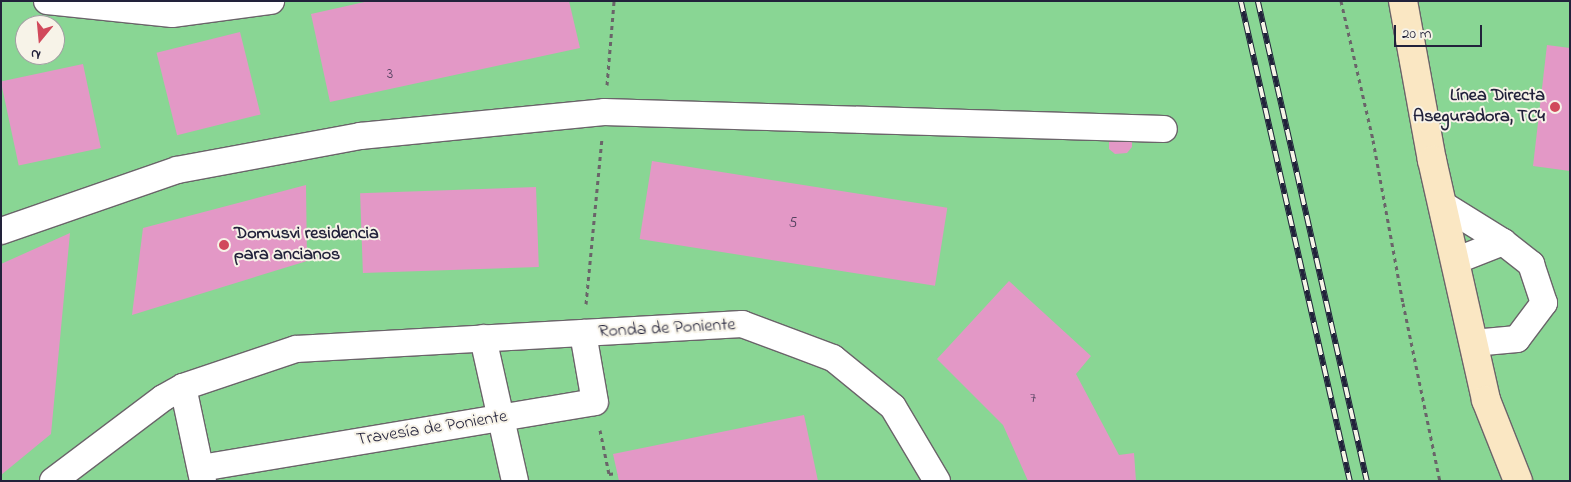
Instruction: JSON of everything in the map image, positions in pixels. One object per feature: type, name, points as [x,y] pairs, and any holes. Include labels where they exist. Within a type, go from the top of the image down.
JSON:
[{"type":"street","points":[[47,1],[172,14],[267,2]]},
{"type":"street","points":[[1403,1],[1442,204],[1486,400],[1518,481]]},
{"type":"street","points":[[1,231],[177,170],[360,136],[604,112],[1164,129]]},
{"type":"street","points":[[1442,204],[1503,242],[1532,264],[1544,303],[1517,340],[1473,343]]},
{"type":"street","points":[[1455,261],[1503,242]]},
{"type":"street","name":"Ronda de Poniente","points":[[52,481],[163,398],[184,387],[296,349],[742,324],[833,358],[893,407],[937,481]]},
{"type":"street","points":[[583,333],[595,402]]},
{"type":"street","points":[[483,338],[515,481]]},
{"type":"street","name":"Travesía de Poniente","points":[[184,387],[202,474],[595,402]]},
{"type":"path","points":[[583,333],[614,1]]},
{"type":"path","points":[[1341,1],[1372,140],[1440,481]]},
{"type":"path","points":[[595,402],[609,474],[617,473]]},
{"type":"green space","points":[[1,1],[1570,1],[1570,481],[1,481]]},
{"type":"building","points":[[369,1],[569,1],[580,48],[330,102],[311,14]]},
{"type":"building","points":[[240,32],[261,114],[177,135],[157,53]]},
{"type":"building","name":"Línea Directa Aseguradora, TC4","points":[[1547,45],[1570,48],[1570,171],[1533,166]]},
{"type":"building","points":[[83,64],[101,148],[19,166],[1,81]]},
{"type":"building","points":[[1109,138],[1132,139],[1132,147],[1127,153],[1115,154],[1109,149]]},
{"type":"building","points":[[652,161],[947,208],[935,286],[640,239]]},
{"type":"building","name":"Domusvi residencia para ancianos","points":[[306,185],[307,261],[132,315],[143,228]]},
{"type":"building","points":[[536,187],[539,267],[363,273],[360,193]]},
{"type":"building","points":[[70,233],[51,434],[1,475],[1,264]]},
{"type":"building","points":[[1009,281],[1091,356],[1076,374],[1119,455],[1134,453],[1136,481],[1028,481],[1003,425],[937,359]]},
{"type":"building","points":[[804,415],[818,481],[619,481],[613,454]]},
{"type":"railway","points":[[1241,1],[1350,481]]},
{"type":"railway","points":[[1258,1],[1367,481]]},
{"type":"place","name":"Línea Directa Aseguradora, TC4","points":[[1555,107]]},
{"type":"place","name":"Domusvi residencia para ancianos","points":[[224,245]]}]
